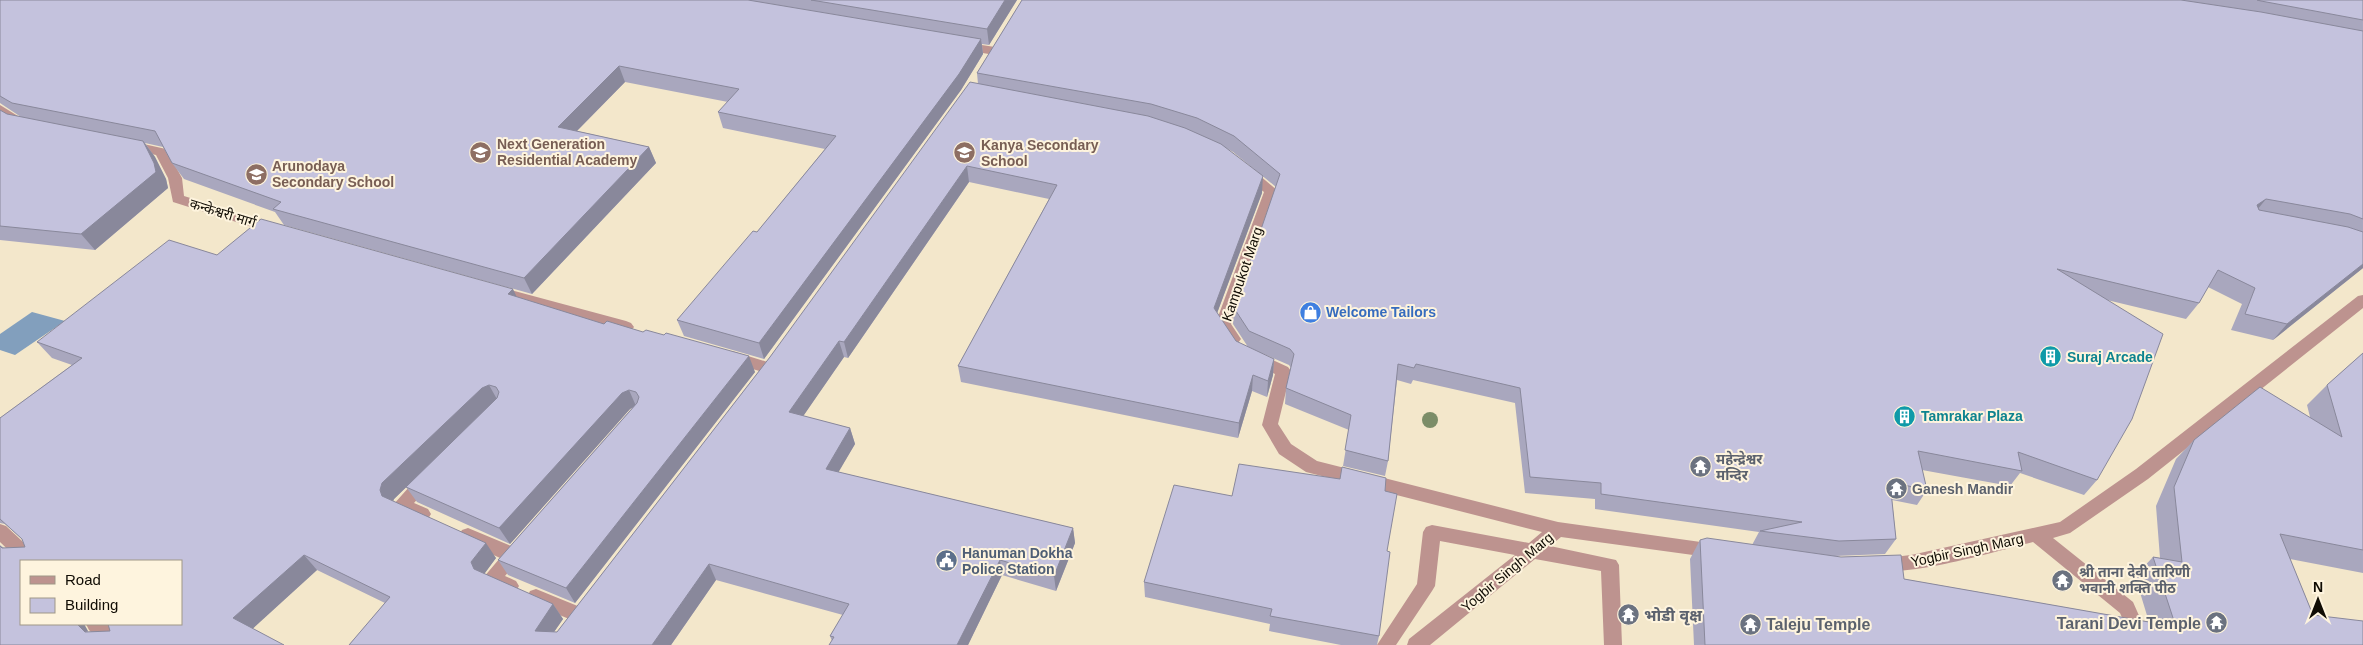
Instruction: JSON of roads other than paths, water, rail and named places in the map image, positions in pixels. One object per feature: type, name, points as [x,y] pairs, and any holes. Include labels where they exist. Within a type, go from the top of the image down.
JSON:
[{"type":"street","points":[[946,43],[995,51]]},
{"type":"street","points":[[0,109],[20,124],[38,127]]},
{"type":"street","name":"कन्केश्वरी मार्ग","points":[[119,142],[161,152],[175,178],[178,199],[292,234]]},
{"type":"street","name":"Kampukot Marg","points":[[1234,162],[1271,191],[1223,325],[1242,352],[1283,371],[1270,425],[1286,449],[1312,467],[1558,529]]},
{"type":"street","points":[[483,287],[636,330]]},
{"type":"street","name":"Yogbir Singh Marg","points":[[1866,564],[1911,563],[2064,528],[2142,474],[2363,300]]},
{"type":"street","points":[[757,383],[780,352]]},
{"type":"street","points":[[722,354],[769,368]]},
{"type":"street","points":[[435,520],[401,504],[436,470]]},
{"type":"street","points":[[452,528],[512,555]]},
{"type":"street","name":"Yogbir Singh Marg","points":[[1416,645],[1469,604],[1558,529],[1732,553]]},
{"type":"street","points":[[0,531],[31,560]]},
{"type":"street","points":[[1386,645],[1426,586],[1432,532],[1610,565],[1612,645]]},
{"type":"street","points":[[2037,535],[2128,608],[2143,645]]},
{"type":"street","points":[[526,540],[492,578],[579,615]]},
{"type":"street","points":[[567,630],[590,600]]},
{"type":"street","points":[[96,625],[117,645]]},
{"type":"water","points":[[32,312],[65,321],[15,355],[0,350],[0,334]]},
{"type":"place","name":"Next Generation Residential Academy","points":[[481,152]]},
{"type":"place","name":"Kanya Secondary School","points":[[965,153]]},
{"type":"place","name":"Arunodaya Secondary School","points":[[256,174]]},
{"type":"place","name":"Welcome Tailors","points":[[1310,312]]},
{"type":"place","name":"Suraj Arcade","points":[[2051,357]]},
{"type":"place","name":"Tamrakar Plaza","points":[[1905,416]]},
{"type":"place","name":"महेन्द्रेश्वर मन्दिर","points":[[1700,467]]},
{"type":"place","name":"Ganesh Mandir","points":[[1896,489]]},
{"type":"place","name":"Hanuman Dokha Police Station","points":[[946,561]]},
{"type":"place","name":"श्री ताना देवी तारिणी भवानी शक्ति पीठ","points":[[2063,580]]},
{"type":"place","name":"भोडी वृक्ष","points":[[1628,615]]},
{"type":"place","name":"Tarani Devi Temple","points":[[2217,623]]},
{"type":"place","name":"Taleju Temple","points":[[1750,624]]}]
